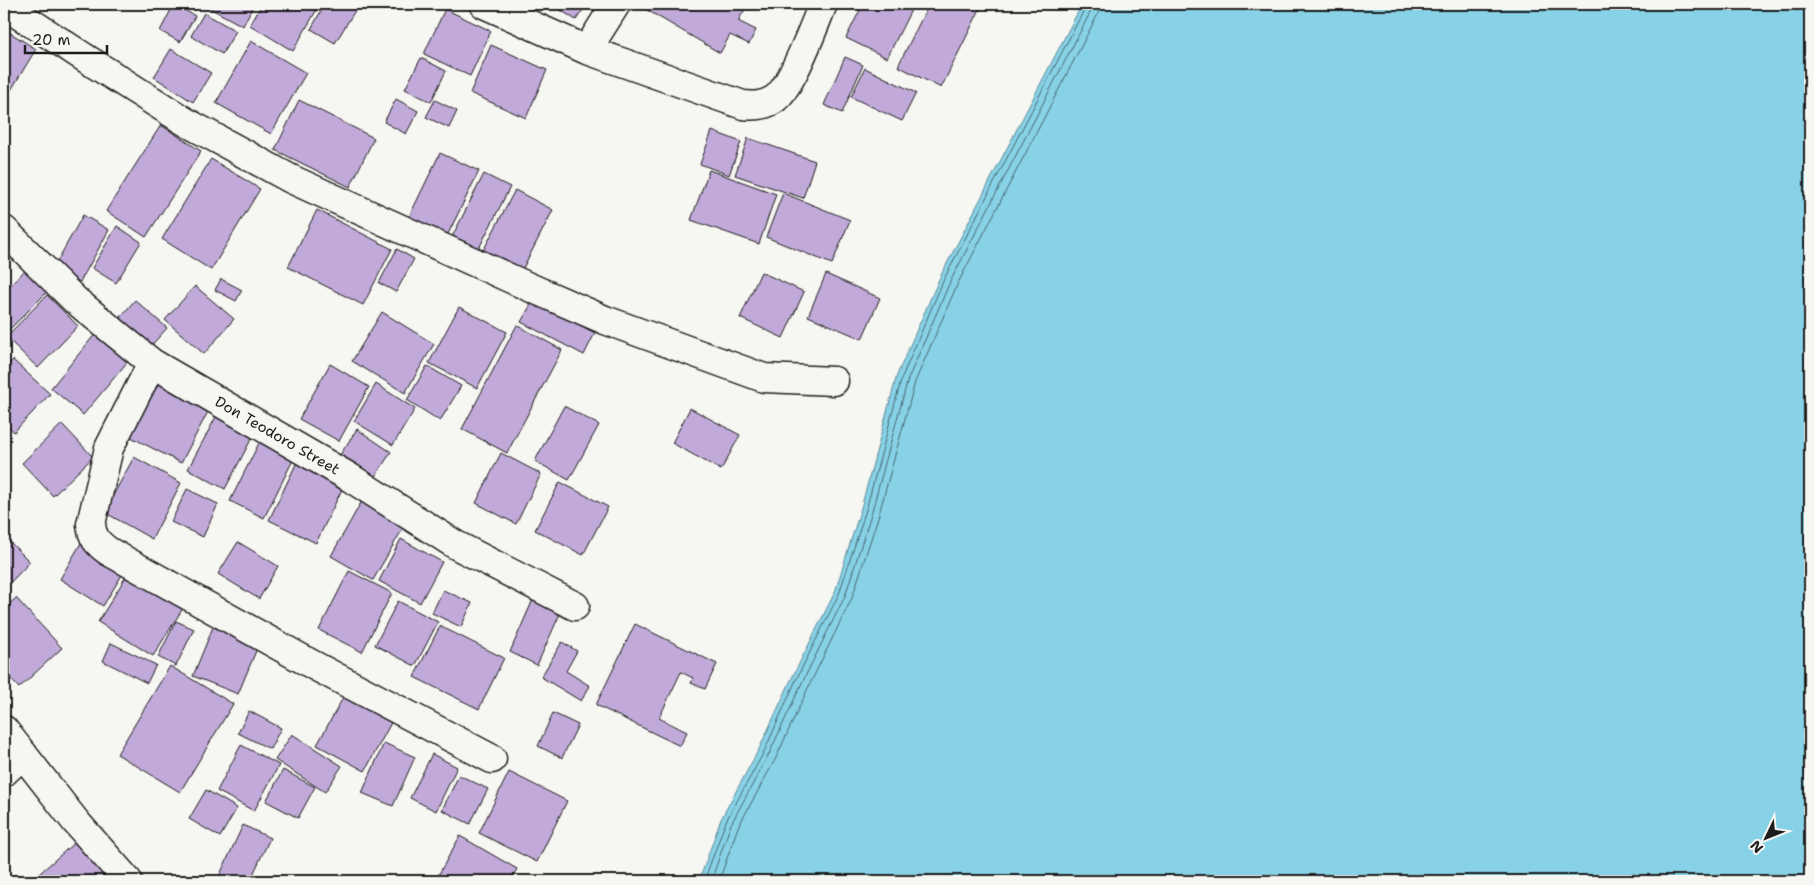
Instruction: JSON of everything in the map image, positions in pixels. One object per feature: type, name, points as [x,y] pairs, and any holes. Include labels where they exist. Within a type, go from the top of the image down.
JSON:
[{"type":"street","points":[[484,4],[587,50],[743,105],[761,106],[775,100],[792,76],[823,4]]},
{"type":"street","points":[[587,50],[616,4]]},
{"type":"street","points":[[4,5],[186,122],[291,179],[529,287],[606,320],[764,378],[834,381]]},
{"type":"street","name":"Don Teodoro Street","points":[[4,230],[75,300],[152,363],[349,477],[456,545],[575,606]]},
{"type":"street","points":[[152,363],[108,448],[91,524],[92,534],[98,544],[315,666],[492,759]]},
{"type":"street","points":[[4,730],[13,763],[76,822],[128,881]]},
{"type":"water","points":[[1082,4],[1810,4],[1810,881],[699,881],[721,819],[759,749],[835,592],[861,508],[897,375],[940,277]]},
{"type":"building","points":[[174,4],[195,16],[180,42],[160,31]]},
{"type":"building","points":[[202,4],[254,4],[243,26]]},
{"type":"building","points":[[262,4],[320,4],[293,51],[250,25]]},
{"type":"building","points":[[325,4],[359,4],[335,43],[311,29]]},
{"type":"building","points":[[551,4],[587,4],[576,20]]},
{"type":"building","points":[[651,4],[748,4],[738,21],[756,30],[749,44],[730,35],[720,53],[647,10]]},
{"type":"building","points":[[863,4],[914,4],[887,58],[846,38]]},
{"type":"building","points":[[929,4],[982,5],[941,88],[898,66]]},
{"type":"building","points":[[445,9],[491,31],[470,76],[424,54]]},
{"type":"building","points":[[204,13],[236,31],[222,54],[191,36]]},
{"type":"building","points":[[4,29],[36,49],[5,100],[4,99]]},
{"type":"building","points":[[251,41],[306,73],[271,134],[216,103]]},
{"type":"building","points":[[491,45],[547,70],[526,118],[470,93]]},
{"type":"building","points":[[171,49],[211,73],[193,102],[154,77]]},
{"type":"building","points":[[845,57],[863,65],[842,113],[824,105]]},
{"type":"building","points":[[421,58],[446,71],[431,102],[405,89]]},
{"type":"building","points":[[865,68],[916,93],[902,121],[851,97]]},
{"type":"building","points":[[396,99],[418,111],[406,134],[384,122]]},
{"type":"building","points":[[299,100],[374,138],[350,187],[275,150]]},
{"type":"building","points":[[435,100],[457,111],[449,128],[426,117]]},
{"type":"building","points":[[161,125],[201,151],[146,237],[106,211]]},
{"type":"building","points":[[712,131],[741,142],[729,175],[700,164]]},
{"type":"building","points":[[748,138],[815,161],[803,198],[735,175]]},
{"type":"building","points":[[440,153],[479,171],[447,236],[409,217]]},
{"type":"building","points":[[211,159],[260,189],[211,270],[162,239]]},
{"type":"building","points":[[709,170],[776,194],[759,244],[691,220]]},
{"type":"building","points":[[484,174],[510,187],[477,252],[451,239]]},
{"type":"building","points":[[515,190],[553,210],[521,272],[483,251]]},
{"type":"building","points":[[783,193],[850,220],[832,264],[766,237]]},
{"type":"building","points":[[317,210],[392,249],[363,305],[288,267]]},
{"type":"building","points":[[83,215],[109,230],[80,282],[54,267]]},
{"type":"building","points":[[117,226],[141,242],[116,283],[92,268]]},
{"type":"building","points":[[397,249],[414,259],[396,292],[379,283]]},
{"type":"building","points":[[29,266],[51,288],[4,335],[4,292]]},
{"type":"building","points":[[761,272],[804,292],[783,338],[740,318]]},
{"type":"building","points":[[826,274],[880,298],[862,339],[808,316]]},
{"type":"building","points":[[221,279],[242,290],[236,301],[215,290]]},
{"type":"building","points":[[195,286],[234,319],[204,354],[165,320]]},
{"type":"building","points":[[47,295],[78,326],[38,368],[6,337]]},
{"type":"building","points":[[135,300],[167,328],[149,348],[117,321]]},
{"type":"building","points":[[533,301],[595,333],[584,355],[521,322]]},
{"type":"building","points":[[459,307],[507,332],[477,388],[429,363]]},
{"type":"building","points":[[382,312],[434,344],[405,393],[352,361]]},
{"type":"building","points":[[517,325],[562,350],[507,453],[462,429]]},
{"type":"building","points":[[96,333],[129,360],[83,415],[51,388]]},
{"type":"building","points":[[13,360],[50,394],[14,432],[4,422],[4,369]]},
{"type":"building","points":[[330,364],[369,387],[339,441],[299,419]]},
{"type":"building","points":[[427,366],[461,386],[440,421],[407,400]]},
{"type":"building","points":[[157,378],[211,406],[181,463],[127,435]]},
{"type":"building","points":[[376,384],[415,409],[393,445],[354,421]]},
{"type":"building","points":[[564,406],[599,425],[569,480],[535,461]]},
{"type":"building","points":[[690,408],[740,435],[721,470],[672,443]]},
{"type":"building","points":[[218,413],[255,432],[225,489],[188,469]]},
{"type":"building","points":[[62,424],[93,457],[53,496],[22,463]]},
{"type":"building","points":[[357,429],[391,452],[373,480],[338,458]]},
{"type":"building","points":[[261,439],[295,456],[264,518],[230,501]]},
{"type":"building","points":[[501,453],[541,474],[516,524],[476,503]]},
{"type":"building","points":[[134,457],[181,483],[152,539],[104,512]]},
{"type":"building","points":[[298,460],[345,483],[316,543],[269,520]]},
{"type":"building","points":[[560,482],[608,507],[583,555],[535,530]]},
{"type":"building","points":[[187,489],[218,504],[203,537],[171,522]]},
{"type":"building","points":[[363,499],[406,523],[373,580],[331,556]]},
{"type":"building","points":[[4,536],[30,562],[4,589]]},
{"type":"building","points":[[401,539],[442,562],[420,603],[379,581]]},
{"type":"building","points":[[238,542],[278,566],[259,599],[218,574]]},
{"type":"building","points":[[81,543],[125,570],[103,606],[60,579]]},
{"type":"building","points":[[130,570],[185,605],[153,656],[98,622]]},
{"type":"building","points":[[349,571],[392,593],[362,652],[319,630]]},
{"type":"building","points":[[443,590],[472,603],[461,627],[432,613]]},
{"type":"building","points":[[535,595],[563,607],[537,665],[510,652]]},
{"type":"building","points":[[16,598],[62,648],[19,688],[4,672],[4,609]]},
{"type":"building","points":[[398,601],[438,622],[415,666],[375,645]]},
{"type":"building","points":[[176,621],[194,629],[176,666],[158,657]]},
{"type":"building","points":[[635,624],[717,664],[705,689],[691,683],[693,678],[681,672],[659,718],[687,732],[680,746],[596,705]]},
{"type":"building","points":[[440,626],[504,658],[479,709],[414,677]]},
{"type":"building","points":[[213,627],[258,646],[238,694],[193,676]]},
{"type":"building","points":[[562,642],[577,651],[566,671],[590,686],[581,701],[541,677]]},
{"type":"building","points":[[111,643],[156,665],[147,683],[103,661]]},
{"type":"building","points":[[170,666],[233,704],[180,792],[117,754]]},
{"type":"building","points":[[345,694],[393,719],[365,771],[317,745]]},
{"type":"building","points":[[249,711],[281,728],[270,749],[238,733]]},
{"type":"building","points":[[553,713],[578,725],[562,758],[538,746]]},
{"type":"building","points":[[292,734],[342,766],[325,792],[275,760]]},
{"type":"building","points":[[384,743],[415,757],[393,806],[362,793]]},
{"type":"building","points":[[241,745],[279,765],[254,811],[217,791]]},
{"type":"building","points":[[432,754],[457,767],[436,811],[410,798]]},
{"type":"building","points":[[283,770],[315,787],[298,818],[266,801]]},
{"type":"building","points":[[509,772],[567,801],[537,862],[479,833]]},
{"type":"building","points":[[459,775],[488,789],[470,824],[442,810]]},
{"type":"building","points":[[206,790],[237,808],[220,837],[189,819]]},
{"type":"building","points":[[243,825],[270,838],[250,881],[217,881]]},
{"type":"building","points":[[83,835],[124,881],[31,881]]},
{"type":"building","points":[[460,836],[517,869],[510,881],[435,881]]}]
